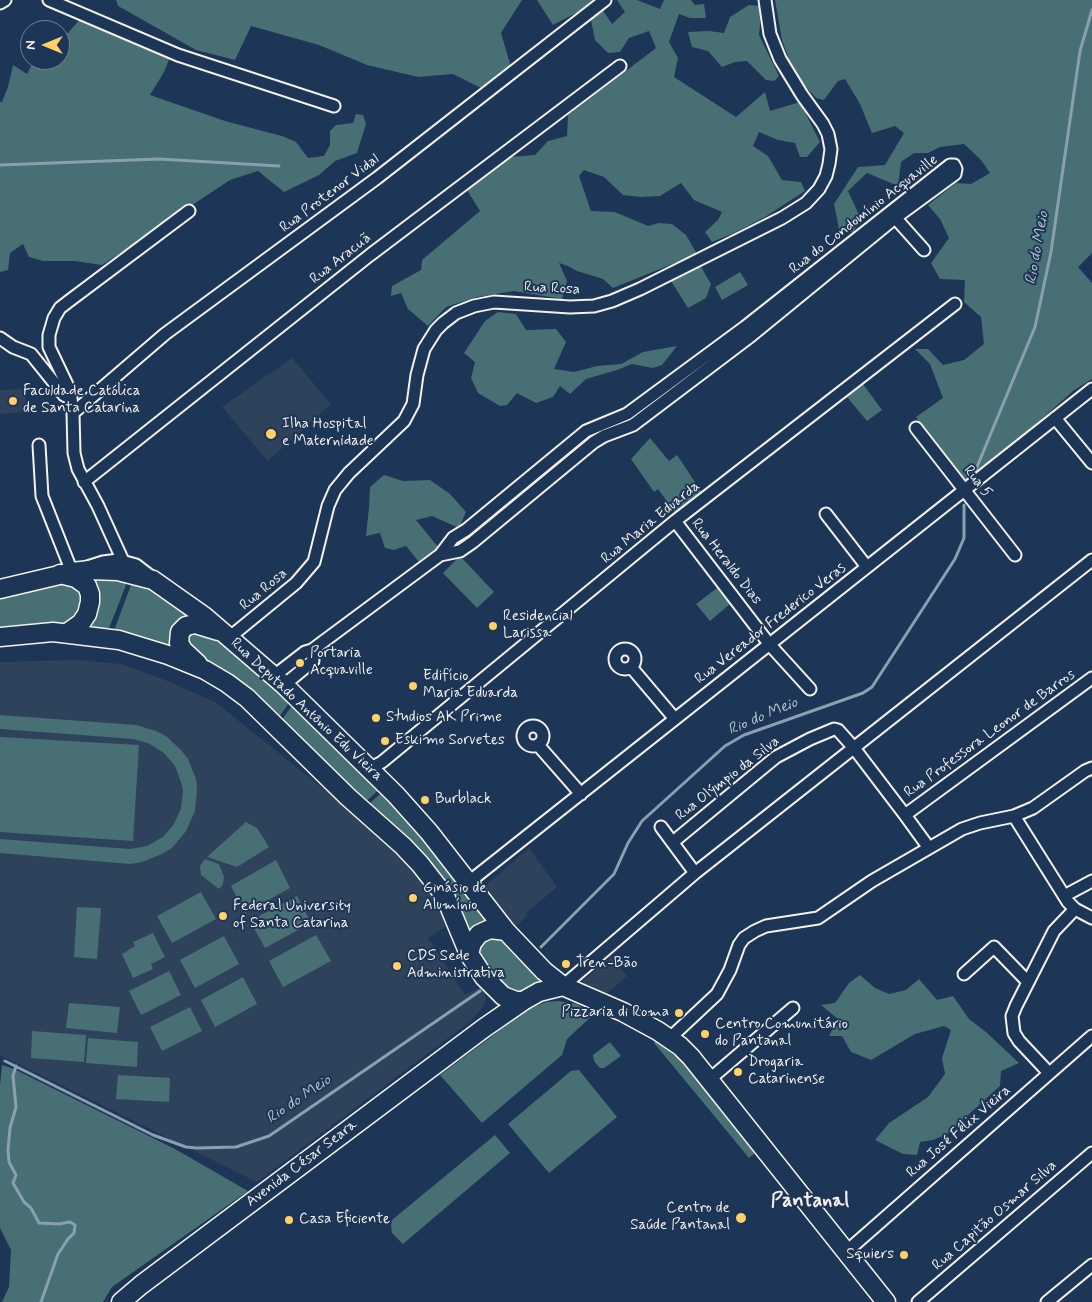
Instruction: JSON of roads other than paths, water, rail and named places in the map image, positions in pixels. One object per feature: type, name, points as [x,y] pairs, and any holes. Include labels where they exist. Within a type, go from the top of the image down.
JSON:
[{"type":"main road","name":"Rua Deputado Antônio Edu Vieira","points":[[0,590],[66,573],[90,570],[118,570],[141,576],[161,585],[228,636],[279,680],[369,769],[423,824],[470,882],[506,931]]},
{"type":"main road","points":[[66,573],[87,586],[90,594],[87,614],[81,623],[67,633]]},
{"type":"main road","points":[[205,670],[179,644],[180,632],[186,626],[195,624],[228,636]]},
{"type":"main road","points":[[0,637],[35,633],[67,633],[131,643],[205,670],[227,683],[246,698],[420,864],[445,896],[470,954],[484,978],[497,992],[510,999],[523,1001]]},
{"type":"main road","points":[[470,954],[472,942],[479,934],[490,929],[506,931],[544,971],[563,986],[637,1018],[670,1038],[691,1057],[710,1079],[886,1302]]},
{"type":"main road","points":[[539,992],[543,985],[544,971]]},
{"type":"main road","name":"Avenida César Seara","points":[[121,1302],[484,1028],[539,992],[563,986]]},
{"type":"main road","name":"Avenida César Seara","points":[[484,1028],[497,1004],[497,992]]},
{"type":"street","points":[[0,3],[5,0]]},
{"type":"street","points":[[49,0],[178,55],[334,106]]},
{"type":"street","name":"Rua Protenor Vidal","points":[[73,413],[165,334],[377,178],[605,0]]},
{"type":"street","name":"Rua Rosa","points":[[228,636],[296,583],[314,562],[328,506],[335,490],[349,473],[404,421],[413,404],[417,375],[424,349],[436,330],[444,323],[456,314],[474,306],[494,302],[570,307],[594,306],[612,301],[640,289],[782,218],[806,203],[819,189],[826,176],[829,164],[831,149],[828,134],[780,59],[770,34],[765,0]]},
{"type":"street","name":"Rua Aracuã","points":[[84,482],[370,255],[620,66]]},
{"type":"street","name":"Rua do Condomínio Acquaville","points":[[279,680],[313,661],[312,650],[440,555],[453,538],[529,479],[586,431],[627,414],[673,387],[749,331],[892,215],[950,165],[954,165],[956,169],[955,174],[892,215]]},
{"type":"street","points":[[67,396],[70,391],[49,347],[49,334],[54,318],[60,308],[189,211]]},
{"type":"street","points":[[892,215],[924,250]]},
{"type":"street","name":"Rua Maria Eduarda","points":[[369,769],[390,755],[676,521],[955,304]]},
{"type":"street","points":[[0,338],[13,347],[31,354],[67,396],[73,413],[75,462],[98,506],[122,561]]},
{"type":"street","name":"Rua do Condomínio Acquaville","points":[[440,555],[460,551],[473,542],[594,442],[632,425],[673,387]]},
{"type":"street","name":"Rua Vereador Frederico Veras","points":[[470,882],[1092,389]]},
{"type":"street","points":[[52,396],[67,396]]},
{"type":"street","points":[[1055,418],[1092,463]]},
{"type":"street","name":"Rua 5","points":[[916,428],[1014,555]]},
{"type":"street","points":[[586,431],[594,442]]},
{"type":"street","points":[[39,445],[42,496],[66,573],[103,562],[122,561],[136,565],[161,585]]},
{"type":"street","points":[[529,479],[537,488]]},
{"type":"street","points":[[826,514],[867,567]]},
{"type":"street","name":"Rua Heraldo Dias","points":[[676,521],[770,645],[810,689]]},
{"type":"street","points":[[563,986],[695,874],[1092,560]]},
{"type":"street","points":[[631,667],[675,719]]},
{"type":"street","name":"Rua Professora Leonor de Barros","points":[[905,815],[1092,678]]},
{"type":"street","name":"Rua Olýmpio da Silva","points":[[673,842],[776,757],[830,730],[838,730],[854,748]]},
{"type":"street","points":[[538,745],[581,794]]},
{"type":"street","points":[[854,748],[929,848]]},
{"type":"street","points":[[670,1038],[717,994],[730,970],[739,945],[744,938],[755,930],[766,926],[818,918],[872,881],[967,827],[1014,816],[1033,808],[1084,771],[1092,768]]},
{"type":"street","points":[[1014,816],[1064,896],[1075,909],[1092,918]]},
{"type":"street","points":[[661,827],[695,874]]},
{"type":"street","points":[[1064,896],[1092,881]]},
{"type":"street","points":[[1049,1073],[1019,1041],[1014,1033],[1012,1016],[1054,931],[1075,909]]},
{"type":"street","points":[[964,974],[994,946],[1028,982]]},
{"type":"street","points":[[710,1079],[793,1008]]},
{"type":"street","name":"Rua José Félix Vieira","points":[[846,1252],[1092,1036]]},
{"type":"street","name":"Rua Capitão Osmar Silva","points":[[918,1302],[1092,1153]]},
{"type":"street","points":[[1047,1302],[1092,1266]]},
{"type":"waterway","name":"Rio do Meio","points":[[972,479],[1035,327],[1051,252],[1080,51],[1092,10]]},
{"type":"waterway","points":[[0,165],[159,159],[279,166]]},
{"type":"waterway","name":"Rio do Meio","points":[[541,947],[614,874],[628,843],[642,821],[725,746],[744,735],[863,693],[872,687],[955,559],[964,538],[964,505]]},
{"type":"waterway","name":"Rio do Meio","points":[[5,1061],[153,1135],[186,1147],[236,1147],[269,1136],[480,991]]},
{"type":"waterway","points":[[16,1066],[13,1076],[16,1107],[10,1128],[8,1150],[9,1162],[16,1175],[13,1183],[39,1223],[59,1224],[70,1222],[75,1225],[74,1233],[58,1254],[41,1302]]},
{"type":"place","name":"Faculdade Católica de Santa Catarina","points":[[13,401]]},
{"type":"place","name":"Ilha Hospital e Maternidade","points":[[271,434]]},
{"type":"place","name":"Residencial Larissa","points":[[493,626]]},
{"type":"place","name":"Portaria Acquaville","points":[[300,663]]},
{"type":"place","name":"Edifício Maria Eduarda","points":[[413,686]]},
{"type":"place","name":"Studios AK Prime","points":[[376,718]]},
{"type":"place","name":"Eskimo Sorvetes","points":[[385,741]]},
{"type":"place","name":"Burblack","points":[[425,800]]},
{"type":"place","name":"Ginásio de Alumínio","points":[[413,898]]},
{"type":"place","name":"Federal University of Santa Catarina","points":[[223,916]]},
{"type":"place","name":"Tren-Bão","points":[[566,964]]},
{"type":"place","name":"CDS Sede Administrativa","points":[[397,966]]},
{"type":"place","name":"Pizzaria di Roma","points":[[679,1013]]},
{"type":"place","name":"Centro Comunitário do Pantanal","points":[[705,1034]]},
{"type":"place","name":"Drogaria Catarinense","points":[[738,1072]]},
{"type":"place","name":"Centro de Saúde Pantanal","points":[[741,1218]]},
{"type":"place","name":"Casa Eficiente","points":[[289,1220]]},
{"type":"place","name":"Squiers","points":[[904,1255]]},
{"type":"district","name":"Pantanal","points":[[810,1202]]}]
